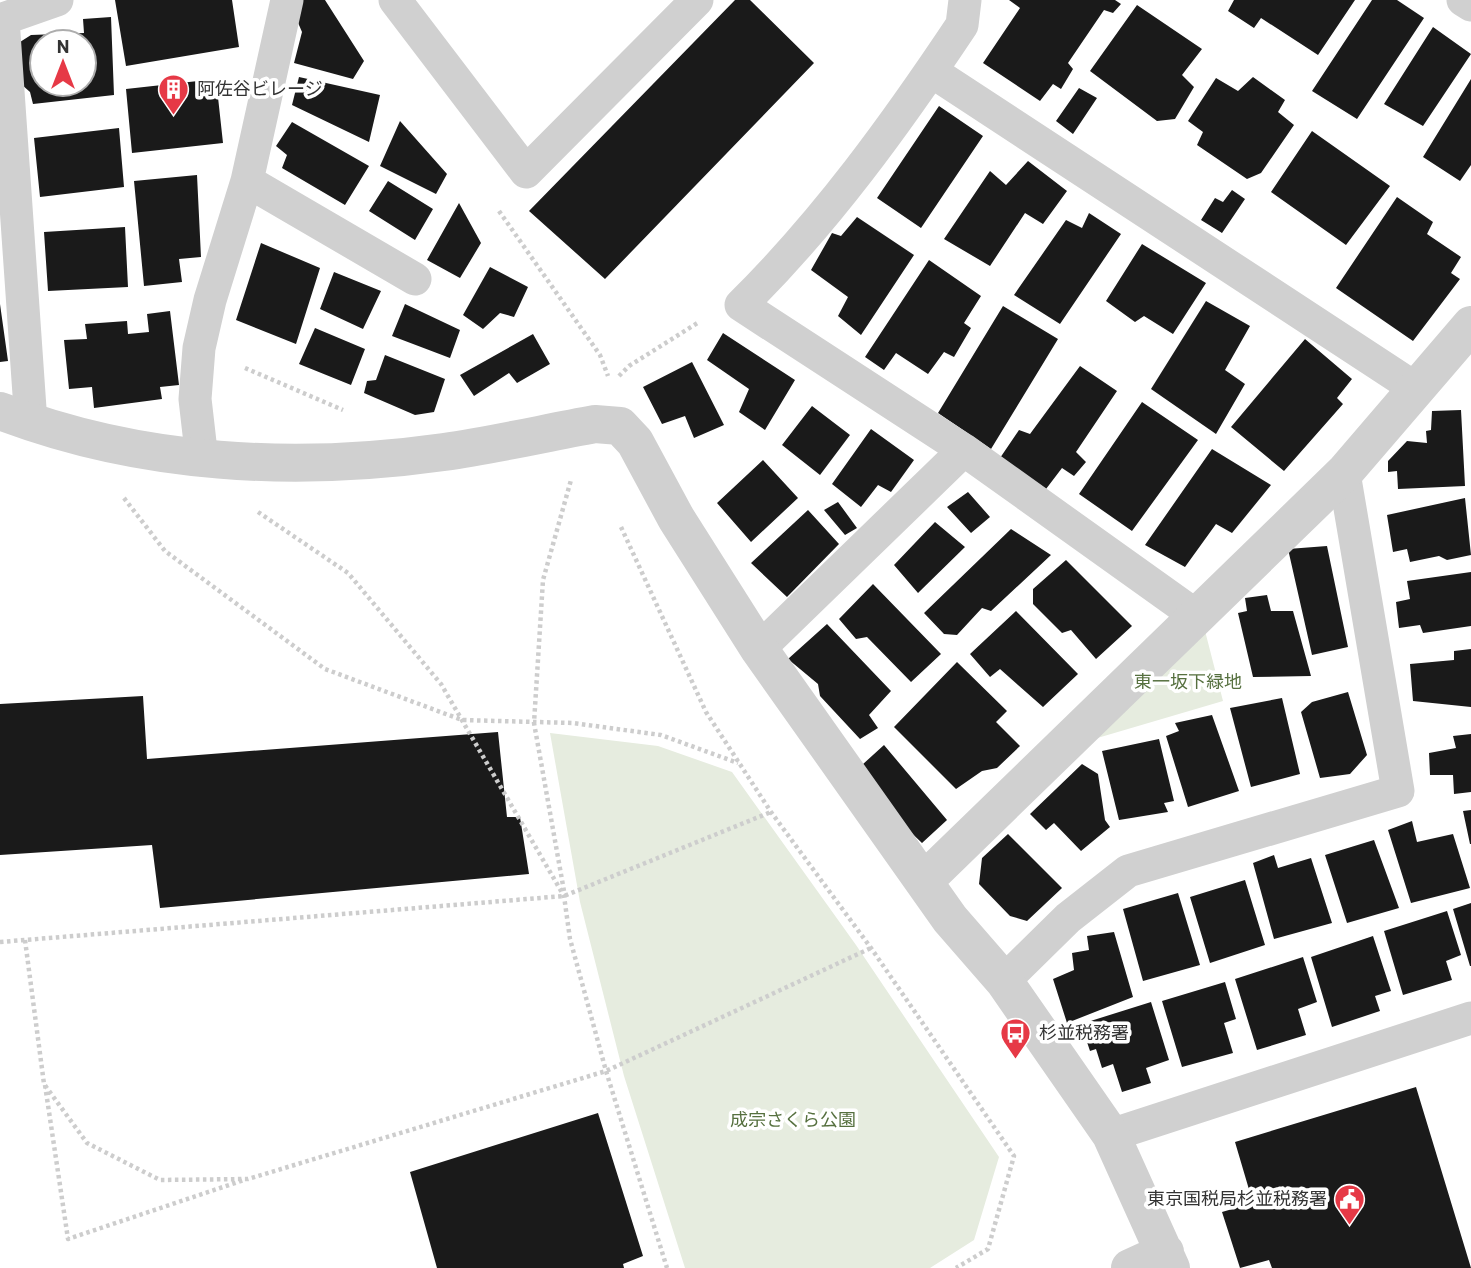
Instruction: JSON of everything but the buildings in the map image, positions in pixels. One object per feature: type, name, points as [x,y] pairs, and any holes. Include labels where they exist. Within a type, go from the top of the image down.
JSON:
[{"type":"street","points":[[924,881],[1344,473],[1471,325]]},
{"type":"street","points":[[15,417],[114,447],[202,460],[294,463],[431,453],[595,424],[620,426],[635,442],[676,518],[759,649],[950,919],[1004,981],[1111,1135],[1168,1260],[1130,1268]]},
{"type":"lane","points":[[15,417],[1,20],[57,0]]},
{"type":"lane","points":[[202,460],[195,399],[199,348],[209,300],[247,181],[287,0]]},
{"type":"lane","points":[[395,0],[526,172],[697,0]]},
{"type":"lane","points":[[965,0],[962,25],[842,194],[790,257],[741,305],[964,450],[1195,615]]},
{"type":"lane","points":[[1463,0],[1471,5]]},
{"type":"lane","points":[[931,71],[1415,388]]},
{"type":"lane","points":[[247,181],[415,279]]},
{"type":"lane","points":[[759,649],[964,450]]},
{"type":"lane","points":[[1004,981],[1068,918],[1128,871],[1398,791],[1344,473]]},
{"type":"lane","points":[[1111,1135],[1471,1018]]},
{"type":"path","points":[[611,384],[629,366],[716,311],[741,305]]},
{"type":"path","points":[[199,348],[353,414]]},
{"type":"path","points":[[575,467],[543,580],[534,723],[570,939],[667,1268]]},
{"type":"path","points":[[118,491],[165,551],[325,669],[462,720],[573,723],[661,735],[739,763]]},
{"type":"path","points":[[250,506],[348,573],[441,684],[564,896]]},
{"type":"path","points":[[616,516],[706,712],[771,812],[871,947],[1014,1156],[988,1249],[956,1268]]},
{"type":"path","points":[[0,942],[564,896],[771,812]]},
{"type":"path","points":[[25,940],[68,1239],[248,1179],[607,1071],[871,947]]},
{"type":"path","points":[[44,1084],[88,1143],[160,1180],[248,1179]]},
{"type":"green space","name":"東一坂下緑地","points":[[1203,623],[1223,701],[1094,739]]},
{"type":"green space","name":"成宗さくら公園","points":[[550,733],[658,746],[732,772],[856,945],[999,1157],[974,1240],[930,1268],[685,1268],[624,1076],[580,902]]},
{"type":"place","name":"阿佐谷ビレージ","points":[[174,116]]},
{"type":"place","name":"杉並税務署","points":[[1016,1060]]},
{"type":"place","name":"東京国税局杉並税務署","points":[[1350,1226]]}]
